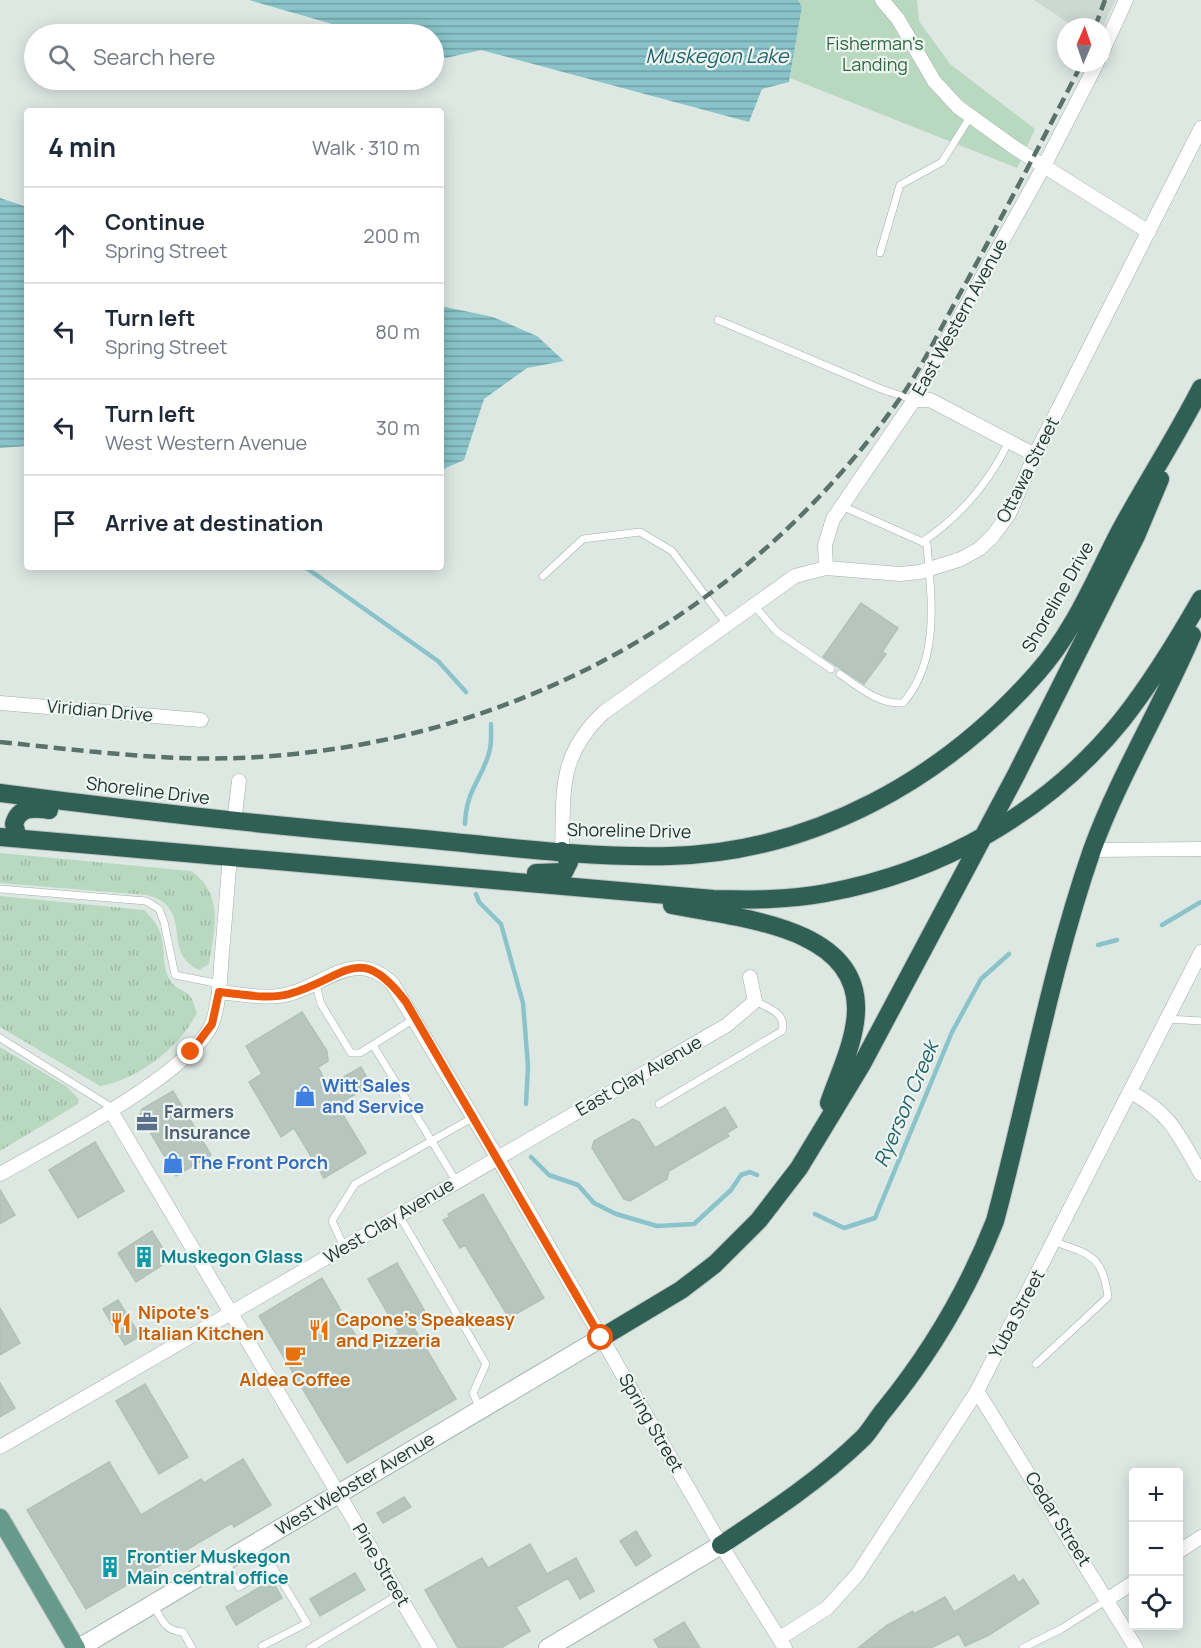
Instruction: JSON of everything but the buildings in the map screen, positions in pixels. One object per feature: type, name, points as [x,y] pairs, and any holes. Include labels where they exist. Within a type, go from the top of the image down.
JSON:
[{"type":"highway","points":[[601,1338],[681,1290],[738,1242],[786,1184],[818,1135],[862,1064],[1016,775],[1136,536],[1177,435],[1201,388]]},
{"type":"highway","name":"Shoreline Drive","points":[[0,794],[234,822],[562,851],[670,856],[706,854],[766,842],[853,814],[897,792],[931,769],[991,721],[1041,669],[1063,637],[1135,503],[1177,435]]},
{"type":"highway","points":[[0,837],[618,892],[752,900],[825,894],[909,871],[948,856],[980,840],[1057,788],[1090,755],[1143,692],[1201,598]]},
{"type":"highway","points":[[721,1545],[799,1494],[865,1436],[921,1363],[951,1317],[995,1221],[1062,949],[1093,850],[1201,613]]},
{"type":"highway","points":[[18,838],[14,824],[16,817],[27,809],[130,820],[234,822]]},
{"type":"highway","points":[[322,865],[378,860],[557,874],[568,868],[569,862],[562,851]]},
{"type":"highway","points":[[618,892],[795,933],[824,948],[848,971],[856,1000],[856,1014],[848,1049],[818,1135]]},
{"type":"main road","name":"West Webster Avenue","points":[[77,1648],[601,1338]]},
{"type":"main road","points":[[0,1518],[77,1648]]},
{"type":"main road","points":[[548,1648],[721,1545]]},
{"type":"street","points":[[882,0],[898,19],[934,81],[970,117],[1149,232]]},
{"type":"street","points":[[1111,32],[1126,0]]},
{"type":"street","name":"East Western Avenue","points":[[826,568],[825,545],[833,519],[914,400],[1039,163],[1092,72]]},
{"type":"street","name":"Ottawa Street","points":[[562,851],[567,766],[581,737],[603,713],[726,623],[795,576],[826,568],[900,574],[929,570],[961,559],[980,549],[992,537],[1009,514],[1035,455],[1201,128]]},
{"type":"street","points":[[914,400],[930,400],[1035,455]]},
{"type":"street","name":"Viridian Drive","points":[[0,703],[201,720]]},
{"type":"street","points":[[234,822],[239,781]]},
{"type":"street","points":[[1093,850],[1201,849]]},
{"type":"street","points":[[0,1174],[113,1110],[191,1052],[212,1024],[219,988],[230,857]]},
{"type":"street","name":"Yuba Street","points":[[783,1643],[827,1608],[857,1575],[977,1391],[1201,952]]},
{"type":"street","name":"Spring Street","points":[[219,988],[276,996],[290,994],[347,969],[371,969],[381,973],[392,983],[474,1117],[721,1545],[783,1643]]},
{"type":"street","points":[[750,977],[755,1001]]},
{"type":"street","name":"East Clay Avenue","points":[[497,1157],[727,1025],[755,1001]]},
{"type":"street","points":[[1131,1092],[1155,1106],[1168,1119],[1201,1174]]},
{"type":"street","name":"Pine Street","points":[[113,1110],[430,1648]]},
{"type":"street","name":"West Clay Avenue","points":[[0,1447],[497,1157]]},
{"type":"street","name":"Cedar Street","points":[[977,1391],[1108,1599],[1136,1648]]},
{"type":"street","points":[[1183,1549],[1201,1537]]},
{"type":"street","points":[[1108,1599],[1129,1585]]},
{"type":"lane","points":[[880,253],[900,185],[942,162],[970,117]]},
{"type":"lane","points":[[718,320],[880,389],[914,400]]},
{"type":"lane","points":[[922,542],[945,526],[977,494],[1009,441]]},
{"type":"lane","points":[[840,674],[871,696],[890,704],[903,703],[910,695],[926,664],[931,637],[927,544],[842,506]]},
{"type":"lane","points":[[543,576],[583,539],[640,532],[672,551],[726,623]]},
{"type":"lane","points":[[753,604],[777,632],[831,669]]},
{"type":"lane","points":[[0,889],[146,902],[159,909],[175,975],[219,988]]},
{"type":"lane","points":[[315,982],[321,1004],[351,1053],[360,1053],[415,1018]]},
{"type":"lane","points":[[659,1104],[782,1031],[783,1019],[777,1012],[755,1001]]},
{"type":"lane","points":[[1168,1019],[1201,1020]]},
{"type":"lane","points":[[0,1038],[113,1110]]},
{"type":"lane","points":[[374,1045],[456,1181]]},
{"type":"lane","points":[[344,1247],[334,1229],[333,1221],[355,1184],[474,1117]]},
{"type":"lane","points":[[399,1215],[486,1364],[473,1393],[481,1410]]},
{"type":"lane","points":[[1036,1364],[1108,1297],[1105,1273],[1091,1255],[1055,1242]]},
{"type":"lane","points":[[225,1561],[239,1587],[273,1567],[307,1623],[262,1646]]},
{"type":"lane","points":[[310,1648],[398,1595]]},
{"type":"lane","points":[[1023,1648],[1061,1629],[1108,1599]]},
{"type":"lane","points":[[153,1604],[165,1626],[170,1630],[183,1632],[192,1648]]},
{"type":"shaded area","points":[[1034,0],[1115,0],[1107,18],[1061,18]]},
{"type":"green space","name":"Fisherman's Landing","points":[[798,0],[917,0],[919,21],[950,64],[1035,129],[1017,168],[790,78],[802,7]]},
{"type":"green space","points":[[0,853],[191,871],[209,890],[213,901],[215,925],[209,964],[199,970],[182,955],[171,911],[160,900],[147,895],[0,883]]},
{"type":"green space","points":[[0,896],[144,910],[153,920],[162,938],[164,963],[171,982],[188,994],[193,1002],[197,1013],[189,1026],[169,1050],[143,1069],[129,1077],[100,1086],[0,1027]]},
{"type":"green space","points":[[0,1047],[66,1086],[79,1099],[78,1104],[0,1151]]},
{"type":"water","name":"Muskegon Lake","points":[[249,0],[798,0],[802,7],[789,82],[762,89],[749,122],[481,50],[446,58],[444,57],[444,24],[332,24]]},
{"type":"water","points":[[0,198],[24,206],[24,446],[0,448]]},
{"type":"water","points":[[444,307],[493,317],[537,336],[564,361],[527,368],[484,399],[464,460],[444,469]]},
{"type":"waterway","name":"Ryerson Creek","points":[[309,570],[438,661],[466,692]]},
{"type":"waterway","name":"Ryerson Creek","points":[[465,824],[468,802],[490,750],[491,724]]},
{"type":"waterway","name":"Ryerson Creek","points":[[476,894],[479,902],[501,924],[523,1003],[528,1066],[526,1104]]},
{"type":"waterway","name":"Ryerson Creek","points":[[1162,925],[1201,902]]},
{"type":"waterway","name":"Ryerson Creek","points":[[1098,945],[1117,940]]},
{"type":"waterway","name":"Ryerson Creek","points":[[815,1214],[844,1228],[875,1218],[952,1032],[981,979],[1009,954]]},
{"type":"waterway","name":"Ryerson Creek","points":[[531,1157],[549,1175],[578,1185],[594,1203],[616,1214],[657,1226],[694,1224],[731,1190],[741,1175],[750,1172],[757,1175]]},
{"type":"railway","points":[[1098,18],[1105,0]]},
{"type":"railway","points":[[0,742],[120,754],[209,759],[338,748],[434,728],[525,697],[612,656],[694,605],[770,545],[839,475],[910,383],[967,281],[1077,72]]},
{"type":"place","name":"Witt Sales and Service","points":[[305,1096]]},
{"type":"place","name":"Farmers Insurance","points":[[147,1122]]},
{"type":"place","name":"The Front Porch","points":[[173,1163]]},
{"type":"place","name":"Muskegon Glass","points":[[144,1257]]},
{"type":"place","name":"Nipote's Italian Kitchen","points":[[121,1323]]},
{"type":"place","name":"Capone's Speakeasy and Pizzeria","points":[[319,1330]]},
{"type":"place","name":"Aldea Coffee","points":[[295,1355]]},
{"type":"place","name":"Frontier Muskegon Main central office","points":[[110,1567]]},
{"type":"route","points":[[191,1052],[212,1024],[219,992],[276,996],[290,994],[347,969],[359,967],[381,973],[392,983],[406,1002],[601,1338]]}]
